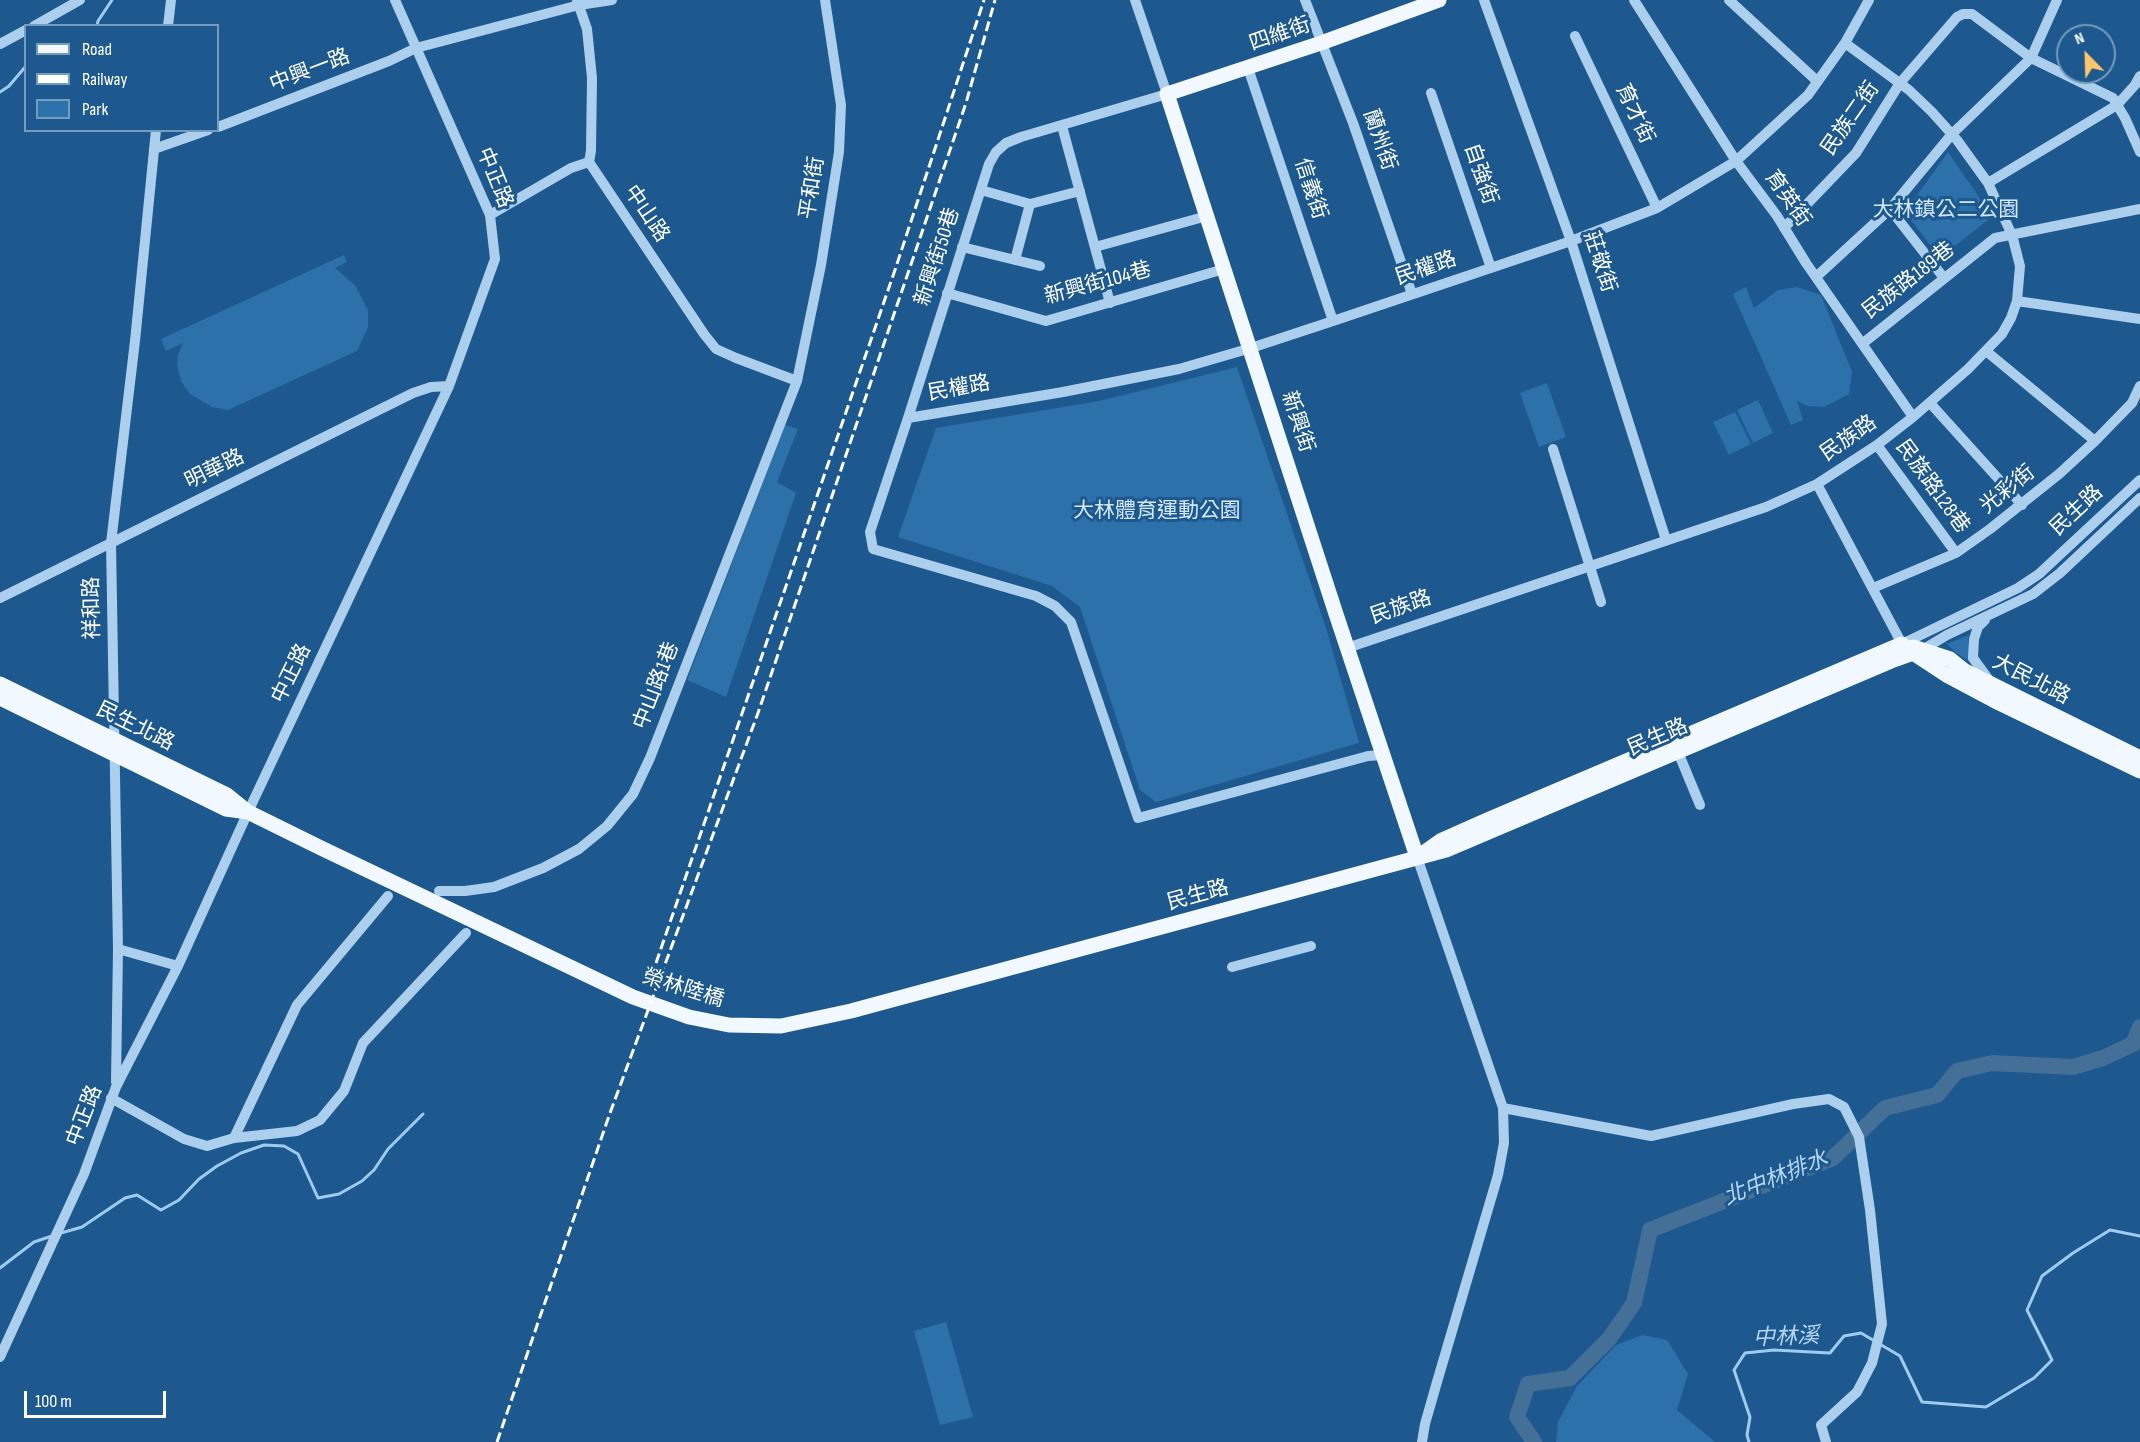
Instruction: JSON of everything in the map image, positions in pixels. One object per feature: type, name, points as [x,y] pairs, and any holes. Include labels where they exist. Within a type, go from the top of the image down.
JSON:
[{"type":"main road","name":"四維街","points":[[1167,94],[1321,44],[1439,0]]},
{"type":"main road","name":"新興街","points":[[1167,94],[1347,648],[1418,857]]},
{"type":"main road","name":"大民北路","points":[[1913,647],[1950,659],[1965,671],[2140,758]]},
{"type":"main road","name":"大民北路","points":[[1913,647],[1948,676],[2140,771]]},
{"type":"main road","name":"民生路","points":[[1092,945],[1446,850],[1891,661],[1913,647]]},
{"type":"main road","name":"民生路","points":[[1418,857],[1442,840],[1460,832],[1913,647]]},
{"type":"main road","name":"民生北路","points":[[0,684],[115,747]]},
{"type":"main road","name":"民生北路","points":[[0,698],[226,795],[248,812],[321,848]]},
{"type":"main road","name":"榮林陸橋","points":[[321,848],[633,997],[688,1017],[729,1025],[781,1026],[851,1011],[1092,945]]},
{"type":"street","points":[[38,24],[80,0]]},
{"type":"street","points":[[168,24],[171,0]]},
{"type":"street","name":"中正路","points":[[0,1357],[84,1174],[116,1087],[178,966],[449,386],[495,259],[490,214],[395,0]]},
{"type":"street","name":"中興一路","points":[[219,127],[389,61],[416,48],[578,2],[612,0]]},
{"type":"street","name":"平和街","points":[[797,381],[821,265],[839,152],[841,105],[825,0]]},
{"type":"street","name":"新興街","points":[[1135,0],[1167,94]]},
{"type":"street","name":"蘭州街","points":[[1305,0],[1353,123],[1412,294]]},
{"type":"street","name":"莊敬街","points":[[1484,0],[1571,241],[1666,540]]},
{"type":"street","name":"育英街","points":[[1634,0],[1736,161],[1913,417]]},
{"type":"street","points":[[1729,0],[1817,81]]},
{"type":"street","name":"民權路","points":[[908,418],[1075,390],[1179,369],[1251,348],[1491,268],[1571,241],[1657,208],[1736,161],[1808,95],[1845,43],[1869,0]]},
{"type":"street","points":[[1816,277],[1890,209],[1952,134],[2031,58],[2057,0]]},
{"type":"street","points":[[490,214],[571,168],[589,162],[592,78],[587,29],[578,2]]},
{"type":"street","name":"民族二街","points":[[1784,228],[1856,153],[1900,83],[1957,17],[1972,14],[2031,58]]},
{"type":"street","points":[[0,44],[24,31]]},
{"type":"street","name":"育才街","points":[[1575,36],[1657,208]]},
{"type":"street","name":"民族路","points":[[1347,648],[1766,507],[1817,484],[1877,445],[1913,417],[2002,334],[2012,318],[2017,301],[2020,266],[2012,235],[1988,183],[1952,134],[1932,112],[1900,83],[1845,43]]},
{"type":"street","points":[[2031,58],[2113,98],[2140,152]]},
{"type":"street","name":"信義街","points":[[1248,68],[1333,321]]},
{"type":"street","points":[[1988,183],[2117,105],[2140,76]]},
{"type":"street","name":"自強街","points":[[1431,93],[1491,268]]},
{"type":"street","name":"新興街50巷","points":[[1167,94],[1006,143],[996,152],[989,164],[870,532],[873,549],[1036,596],[1055,606],[1071,622],[1138,818],[1368,756],[1383,755]]},
{"type":"street","points":[[1062,126],[1110,303]]},
{"type":"street","name":"祥和路","points":[[116,1087],[118,949],[111,543],[134,353],[156,132]]},
{"type":"street","points":[[154,149],[202,132]]},
{"type":"street","name":"中山路","points":[[589,162],[697,325],[716,349],[797,381]]},
{"type":"street","points":[[981,190],[1030,204],[1080,192]]},
{"type":"street","points":[[1015,260],[1030,204]]},
{"type":"street","points":[[1890,209],[1944,278]]},
{"type":"street","name":"民族路189巷","points":[[1862,344],[1995,238],[2140,209]]},
{"type":"street","points":[[1095,247],[1207,216]]},
{"type":"street","points":[[962,247],[1040,266]]},
{"type":"street","name":"新興街104巷","points":[[947,293],[1046,321],[1224,269]]},
{"type":"street","points":[[2017,301],[2140,319]]},
{"type":"street","points":[[1986,351],[2095,441]]},
{"type":"street","name":"中山路1巷","points":[[439,891],[465,891],[494,887],[543,868],[579,849],[607,826],[633,794],[650,758],[797,381]]},
{"type":"street","name":"明華路","points":[[0,598],[413,393],[431,387],[449,386]]},
{"type":"street","name":"光彩街","points":[[1873,588],[1956,553],[1990,529],[2095,441],[2132,403],[2140,386]]},
{"type":"street","points":[[1930,403],[2022,504]]},
{"type":"street","name":"民族路128巷","points":[[1877,445],[1956,553]]},
{"type":"street","points":[[1553,450],[1601,602]]},
{"type":"street","name":"民生路","points":[[1913,647],[2039,574],[2140,480]]},
{"type":"street","points":[[1817,484],[1873,588],[1913,647],[1947,635],[2033,594],[2060,573],[2140,498]]},
{"type":"street","points":[[1987,617],[1978,627],[1974,639],[1973,658],[1984,676],[1996,686]]},
{"type":"street","points":[[1678,752],[1700,805]]},
{"type":"street","points":[[1418,857],[1503,1108],[1504,1143],[1498,1175],[1425,1424],[1422,1442]]},
{"type":"street","points":[[234,1138],[297,1005],[388,896]]},
{"type":"street","points":[[111,1098],[184,1139],[207,1146],[234,1138],[297,1131],[320,1120],[344,1091],[363,1043],[465,933]]},
{"type":"street","points":[[1232,967],[1311,946]]},
{"type":"street","points":[[118,949],[178,966]]},
{"type":"street","points":[[1503,1108],[1651,1136],[1792,1104],[1829,1098],[1844,1107],[1859,1137],[1870,1210],[1882,1324],[1872,1363],[1857,1392],[1821,1425],[1826,1442]]},
{"type":"green space","name":"大林鎮公二公園","points":[[1948,152],[1977,194],[1990,218],[1940,258],[1905,212]]},
{"type":"green space","points":[[344,255],[347,262],[335,268],[355,285],[368,310],[368,327],[357,351],[228,410],[212,407],[190,394],[181,381],[177,365],[183,343],[166,351],[161,339]]},
{"type":"green space","points":[[1746,287],[1754,308],[1778,290],[1797,287],[1821,295],[1852,372],[1849,394],[1824,407],[1808,406],[1797,401],[1803,420],[1791,425],[1733,294]]},
{"type":"green space","name":"大林體育運動公園","points":[[1237,367],[1326,628],[1359,743],[1156,802],[1140,790],[1080,607],[1052,586],[898,537],[936,428],[1099,401]]},
{"type":"green space","points":[[1547,383],[1566,437],[1539,447],[1520,393]]},
{"type":"green space","points":[[1758,400],[1773,433],[1753,443],[1737,410]]},
{"type":"green space","points":[[1735,412],[1751,444],[1729,455],[1713,422]]},
{"type":"green space","points":[[785,425],[798,429],[777,482],[796,493],[726,697],[687,680]]},
{"type":"green space","points":[[1969,635],[1968,640],[1971,663],[1947,644]]},
{"type":"green space","points":[[946,1322],[973,1417],[940,1425],[914,1331]]},
{"type":"green space","points":[[1642,1335],[1667,1340],[1688,1374],[1677,1410],[1715,1442],[1556,1442],[1558,1422],[1577,1386],[1616,1345]]},
{"type":"waterway","points":[[97,24],[112,0]]},
{"type":"waterway","points":[[0,92],[9,86],[24,68]]},
{"type":"waterway","name":"北中林排水","points":[[1534,1442],[1517,1417],[1528,1384],[1570,1378],[1609,1339],[1634,1303],[1650,1230],[1833,1158],[1885,1108],[1937,1095],[1957,1071],[1992,1063],[2073,1067],[2103,1058],[2133,1044],[2140,1027]]},
{"type":"waterway","points":[[61,1233],[82,1227],[125,1198],[137,1195],[161,1210],[179,1200],[199,1179],[217,1166],[241,1153],[264,1145],[284,1146],[298,1154],[318,1198],[339,1194],[362,1181],[374,1170],[388,1149],[423,1114]]},
{"type":"waterway","name":"中林溪","points":[[1749,1442],[1747,1435],[1750,1417],[1734,1370],[1745,1353],[1774,1350],[1830,1353],[1844,1336],[1861,1333],[1900,1356],[1922,1402],[1986,1407],[2034,1378],[2052,1360],[2027,1310],[2042,1276],[2110,1230],[2140,1236]]},
{"type":"waterway","points":[[0,1268],[34,1242],[52,1236]]},
{"type":"railway","points":[[656,963],[895,270],[984,0]]},
{"type":"railway","points":[[497,1442],[610,1113],[758,713],[966,103],[995,0]]}]
